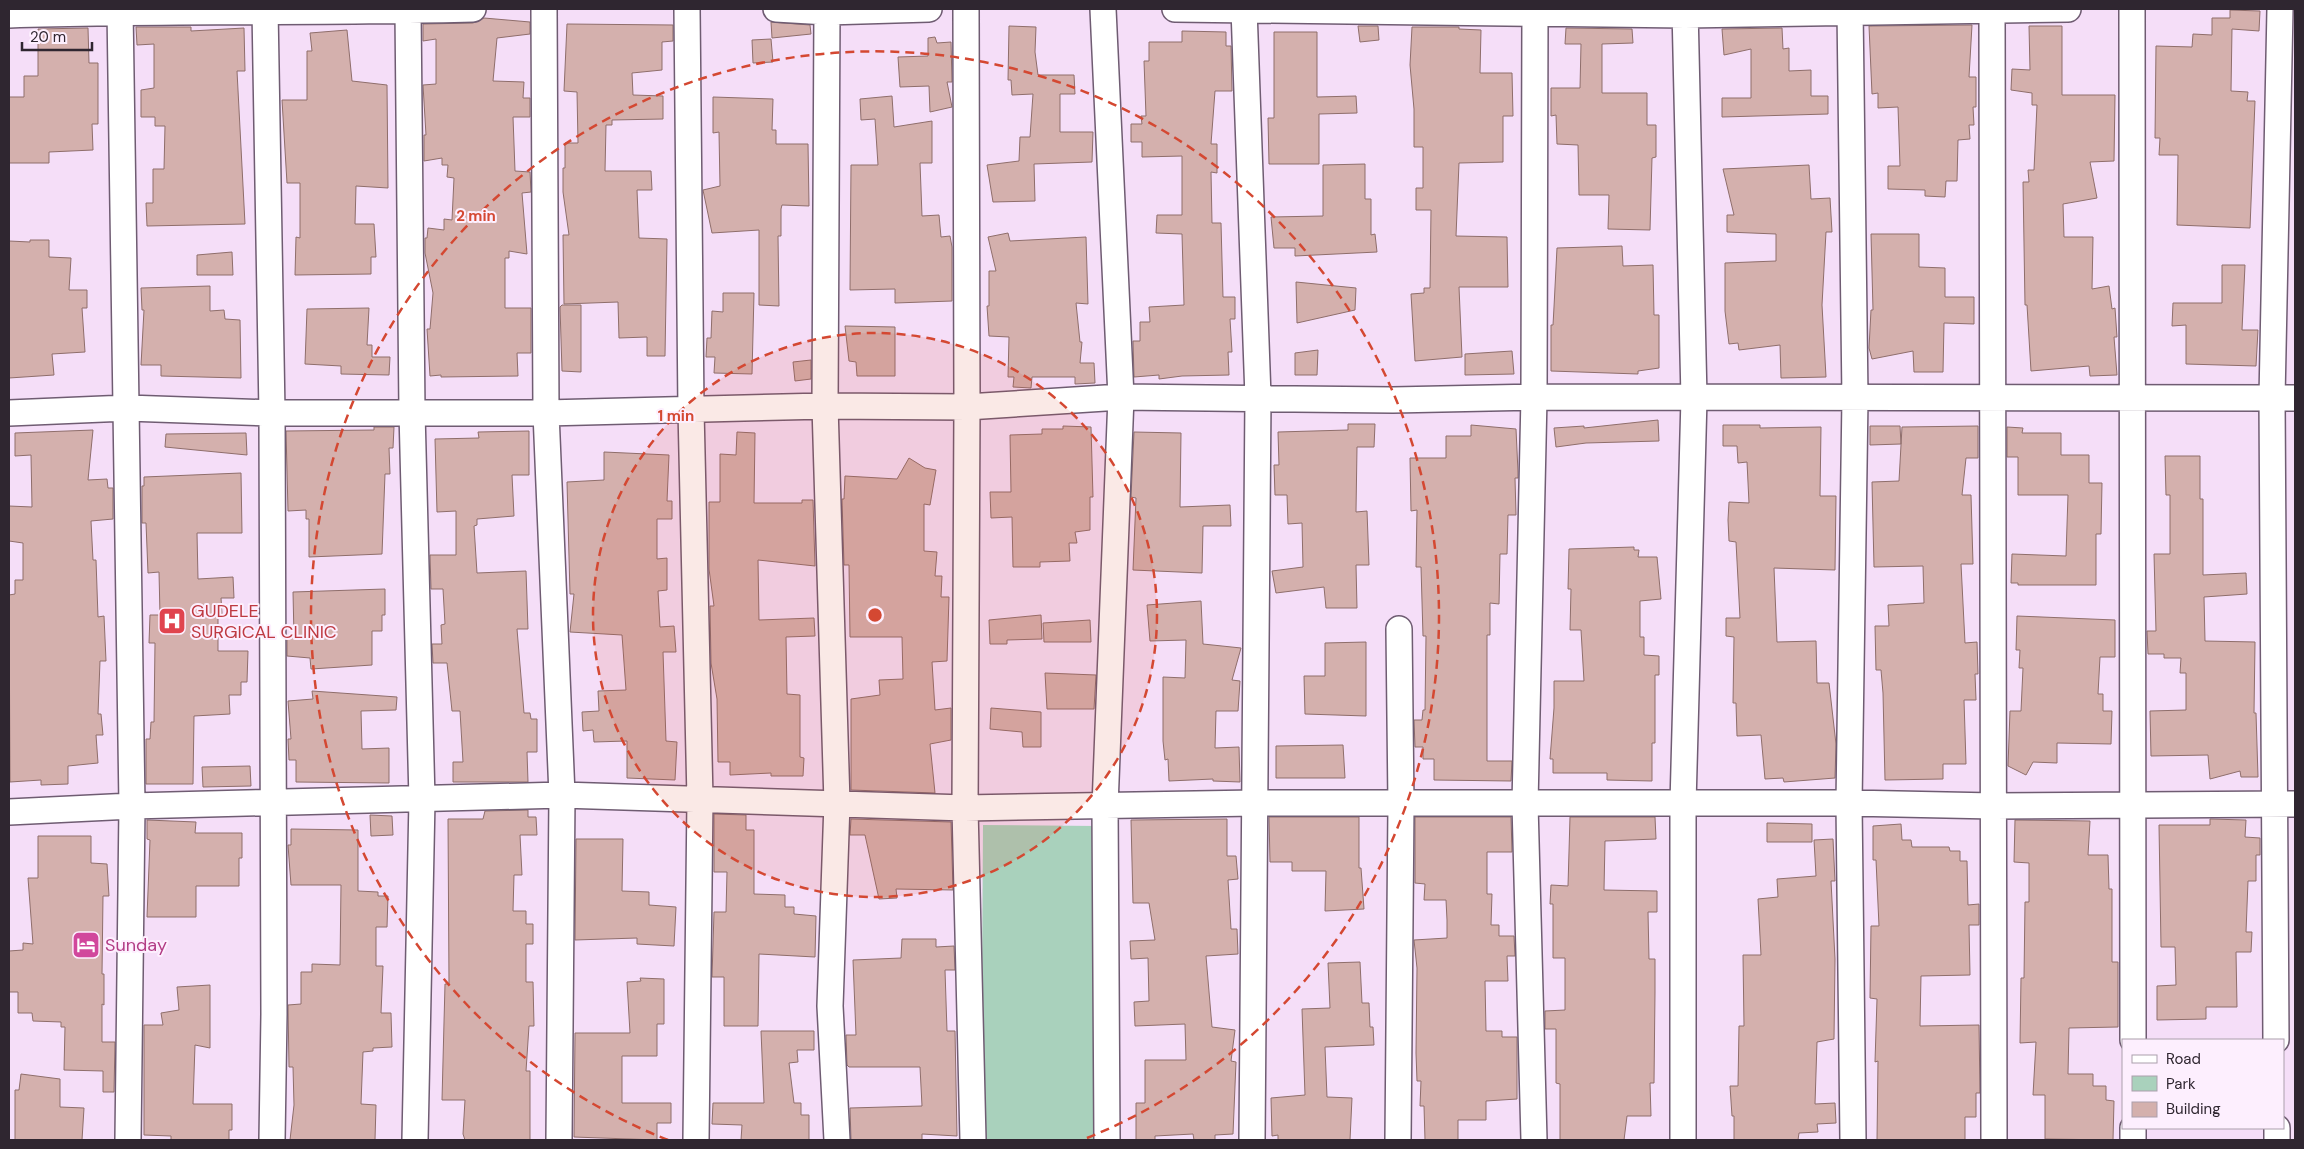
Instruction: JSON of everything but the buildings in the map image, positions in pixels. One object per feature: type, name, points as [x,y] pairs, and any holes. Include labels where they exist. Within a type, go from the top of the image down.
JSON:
[{"type":"street","points":[[9,15],[120,10],[408,11],[473,9]]},
{"type":"street","points":[[544,9],[546,413],[562,795],[559,1140]]},
{"type":"street","points":[[687,9],[691,410],[700,799],[696,1140]]},
{"type":"street","points":[[776,9],[929,9]]},
{"type":"street","points":[[966,9],[965,808],[973,1140]]},
{"type":"street","points":[[1103,9],[1121,397],[1105,806],[1107,1140]]},
{"type":"street","points":[[1176,9],[1685,12],[2068,9]]},
{"type":"street","points":[[1244,9],[1258,397],[1252,1140]]},
{"type":"street","points":[[2132,9],[2133,1039]]},
{"type":"street","points":[[2276,1039],[2285,804],[2284,398],[2280,9]]},
{"type":"street","points":[[120,10],[128,408],[132,806],[128,1140]]},
{"type":"street","points":[[827,10],[825,406],[837,803],[830,1006],[837,1140]]},
{"type":"street","points":[[1992,10],[1994,1140]]},
{"type":"street","points":[[265,11],[272,413],[274,1096],[272,1140]]},
{"type":"street","points":[[408,11],[412,412],[422,800],[415,1140]]},
{"type":"street","points":[[1534,1140],[1525,804],[1534,397],[1535,11]]},
{"type":"street","points":[[1850,11],[1855,398],[1849,803],[1853,1140]]},
{"type":"street","points":[[1683,1140],[1683,804],[1694,398],[1685,12]]},
{"type":"street","points":[[9,413],[128,408],[272,413],[546,413],[825,406],[967,407],[1121,397],[1258,397],[1393,400],[1534,397],[2284,398]]},
{"type":"street","points":[[1398,1140],[1402,805],[1399,629]]},
{"type":"street","points":[[9,812],[132,806],[562,795],[965,808],[1255,803],[1402,805],[1849,803],[1994,806],[2285,804]]},
{"type":"green space","points":[[983,825],[1097,826],[1096,1140],[981,1140]]},
{"type":"place","name":"GUDELE SURGICAL CLINIC","points":[[172,621]]},
{"type":"place","name":"Sunday","points":[[86,945]]}]
